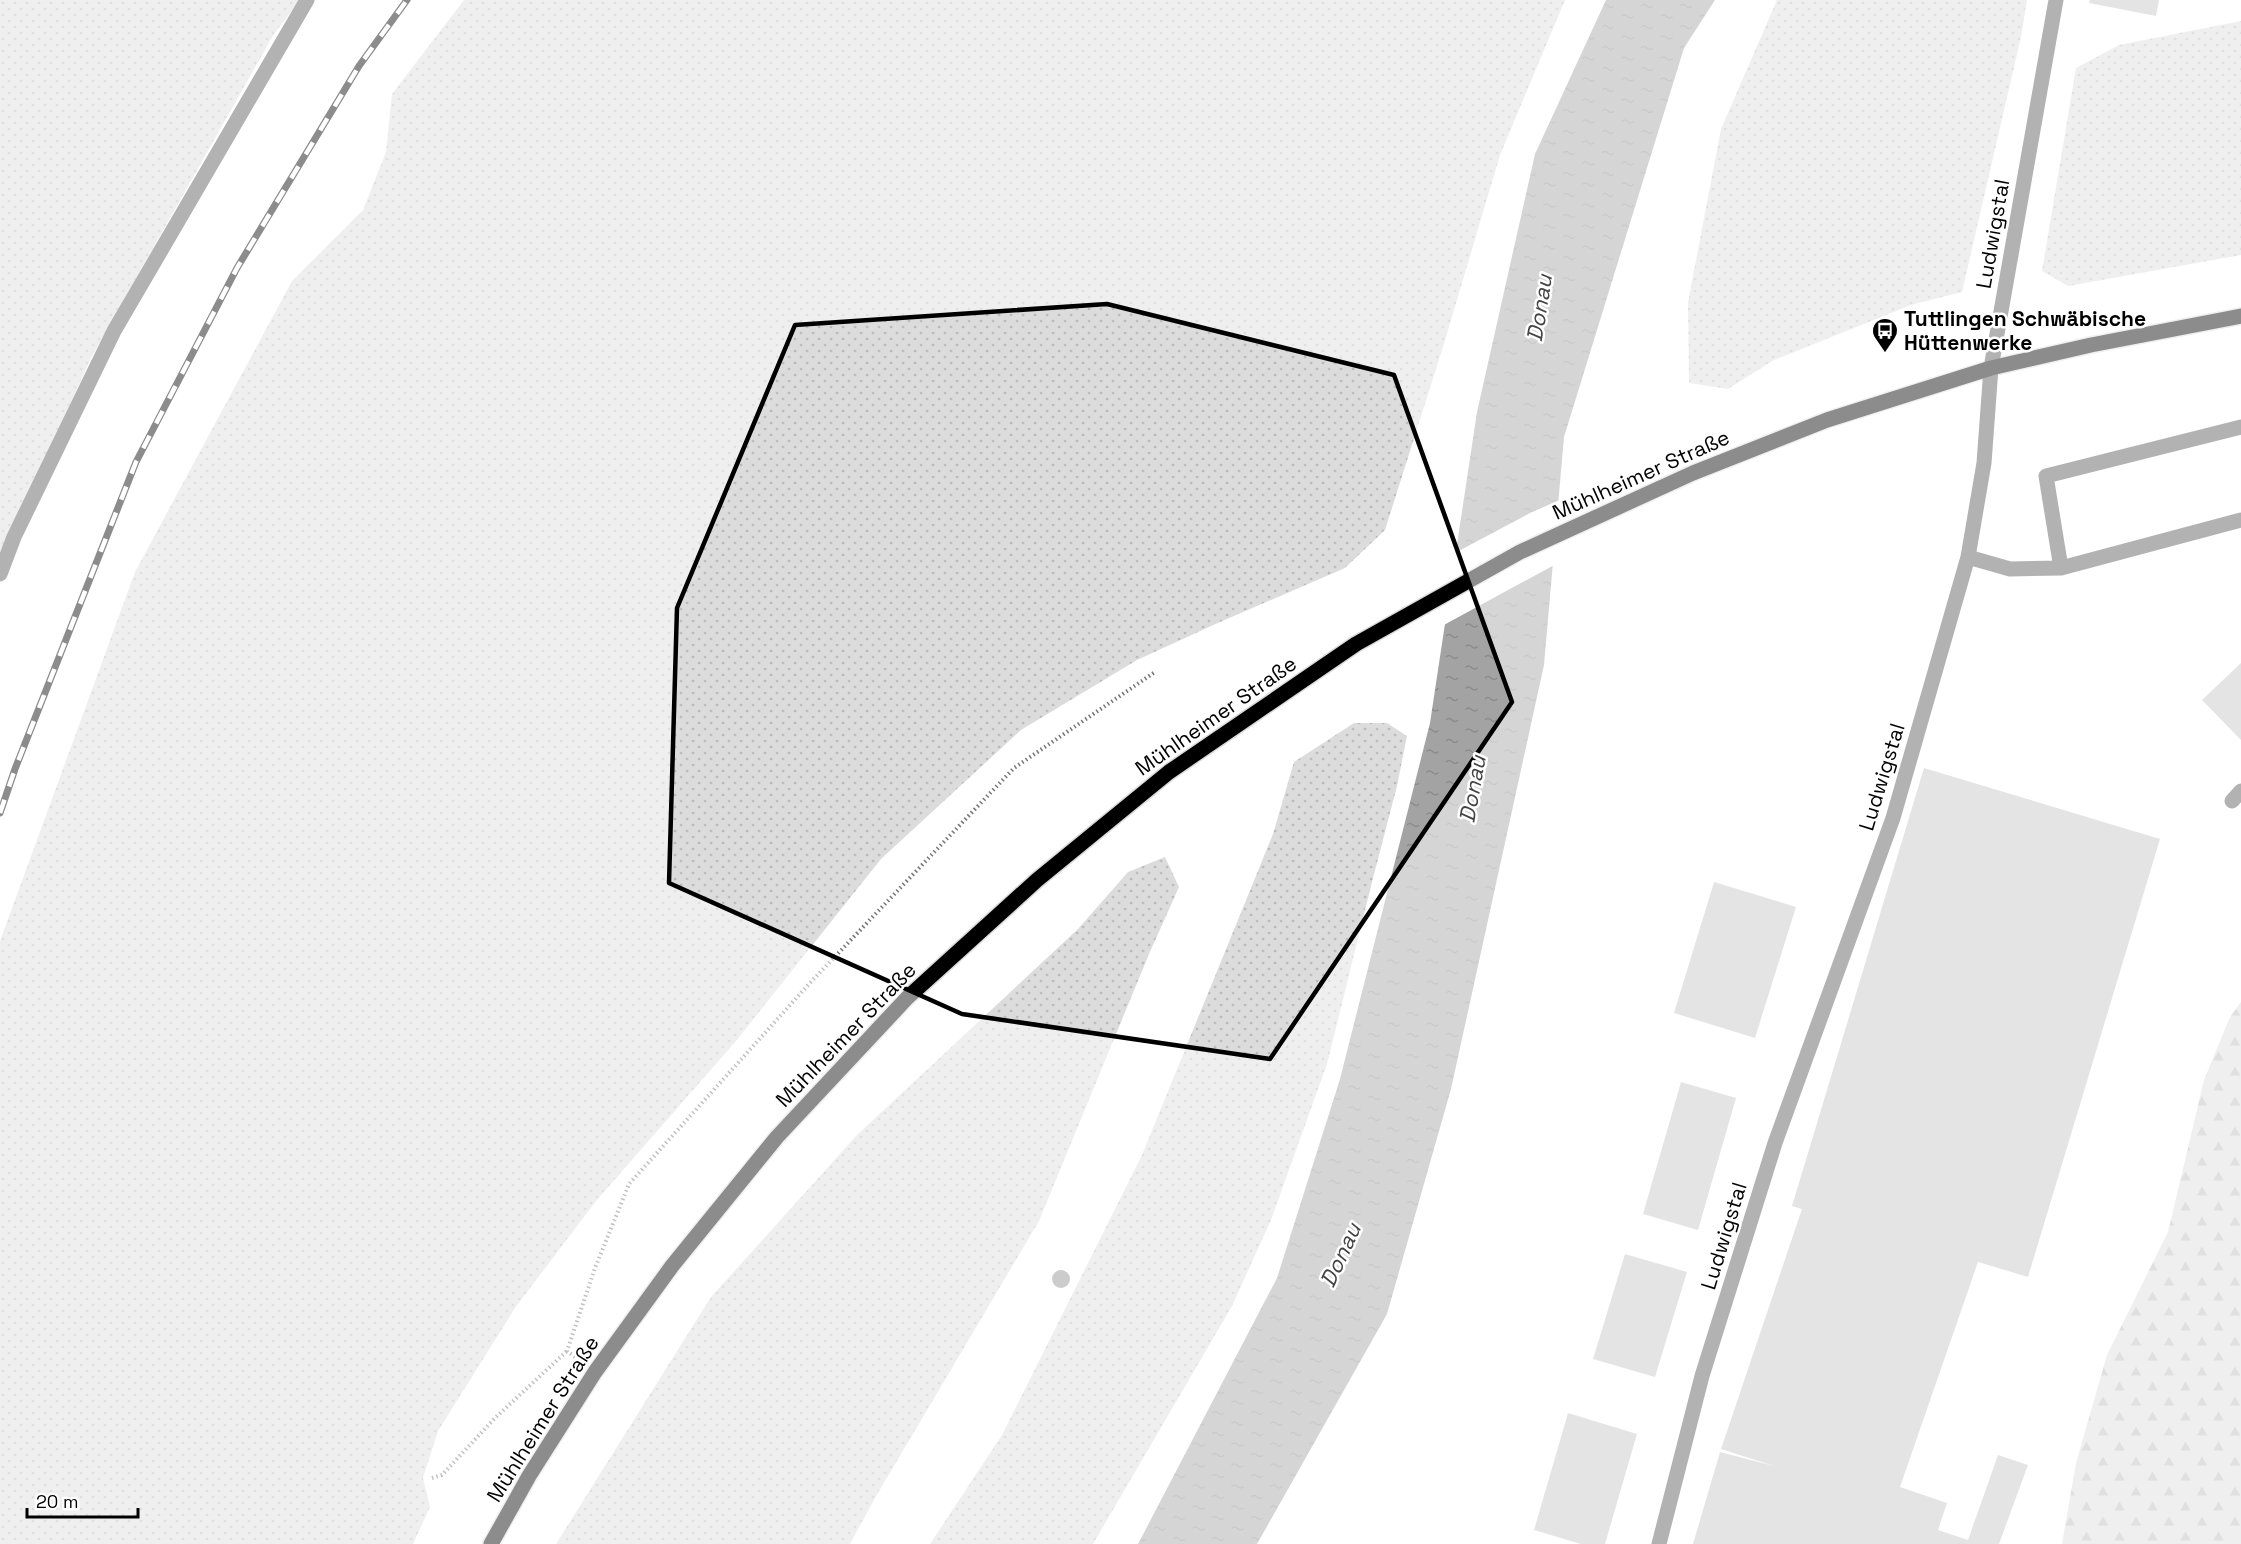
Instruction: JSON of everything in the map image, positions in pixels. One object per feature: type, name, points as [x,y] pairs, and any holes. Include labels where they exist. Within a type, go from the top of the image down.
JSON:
[{"type":"main road","name":"Mühlheimer Straße","points":[[491,1544],[530,1476],[595,1372],[672,1266],[777,1137],[907,998],[1037,880],[1168,772],[1356,644],[1520,552],[1693,473],[1827,420],[1991,368],[2091,345],[2241,316]]},
{"type":"street","points":[[0,574],[14,537],[114,331],[307,0]]},
{"type":"street","name":"Ludwigstal","points":[[1659,1544],[1709,1353],[1775,1143],[1893,818],[1968,557],[1984,463],[1991,368],[2056,0]]},
{"type":"street","points":[[2061,568],[2046,476],[2241,427]]},
{"type":"street","points":[[1968,557],[2010,569],[2061,568],[2241,520]]},
{"type":"path","points":[[432,1478],[442,1475],[495,1418],[567,1351],[595,1268],[629,1184],[809,984],[1014,768],[1155,672]]},
{"type":"path","points":[[567,1351],[595,1372]]},
{"type":"highlighted area","points":[[1107,304],[1394,375],[1512,702],[1270,1059],[962,1014],[669,883],[677,608],[795,325]]},
{"type":"green space","points":[[0,0],[300,0],[274,34],[91,358],[0,559]]},
{"type":"green space","points":[[464,0],[1565,0],[1500,155],[1385,530],[1345,568],[1137,660],[1021,730],[881,859],[736,1041],[596,1201],[515,1308],[438,1431],[423,1478],[430,1507],[413,1544],[0,1544],[0,941],[135,572],[292,281],[363,210],[386,152],[392,94]]},
{"type":"green space","points":[[1777,0],[2027,0],[2021,37],[1962,292],[1911,305],[1774,360],[1728,389],[1689,383],[1688,302],[1721,129]]},
{"type":"green space","points":[[2241,21],[2241,255],[2068,286],[2042,271],[2076,68],[2119,45]]},
{"type":"green space","points":[[1354,723],[1387,723],[1407,736],[1397,786],[1327,1064],[1271,1220],[1232,1306],[1093,1544],[930,1544],[1002,1435],[1142,1155],[1273,834],[1294,762]]},
{"type":"green space","points":[[1165,857],[1179,887],[1039,1221],[850,1544],[556,1544],[711,1297],[857,1135],[1078,929],[1128,872]]},
{"type":"green space","points":[[2241,1002],[2241,1544],[2062,1544],[2076,1463],[2107,1355],[2168,1232],[2204,1080],[2230,1017]]},
{"type":"water","name":"Donau","points":[[1606,0],[1715,0],[1684,48],[1564,437],[1544,665],[1451,1089],[1387,1314],[1257,1544],[1138,1544],[1277,1278],[1340,1079],[1430,723],[1477,412],[1535,154]]},
{"type":"pier","points":[[1562,499],[1556,564],[1442,626],[1453,554],[1530,513]]},
{"type":"building","points":[[2090,0],[2159,0],[2156,16],[2089,3]]},
{"type":"building","points":[[2241,663],[2241,740],[2202,700]]},
{"type":"building","points":[[1924,768],[2160,839],[2028,1277],[1978,1262],[1900,1487],[1947,1503],[1938,1530],[1968,1540],[1998,1455],[2028,1465],[1999,1544],[1693,1544],[1720,1452],[1774,1466],[1721,1449],[1802,1209],[1792,1206]]},
{"type":"building","points":[[1714,882],[1796,907],[1755,1038],[1674,1013]]},
{"type":"building","points":[[1681,1082],[1736,1098],[1698,1230],[1643,1214]]},
{"type":"building","points":[[1625,1254],[1687,1272],[1655,1377],[1593,1359]]},
{"type":"building","points":[[1568,1413],[1637,1434],[1605,1544],[1581,1544],[1534,1530]]},
{"type":"railway","points":[[0,813],[15,769],[136,462],[237,268],[359,66],[407,0]]},
{"type":"place","name":"Tuttlingen Schwäbische Hüttenwerke","points":[[1885,354]]}]
